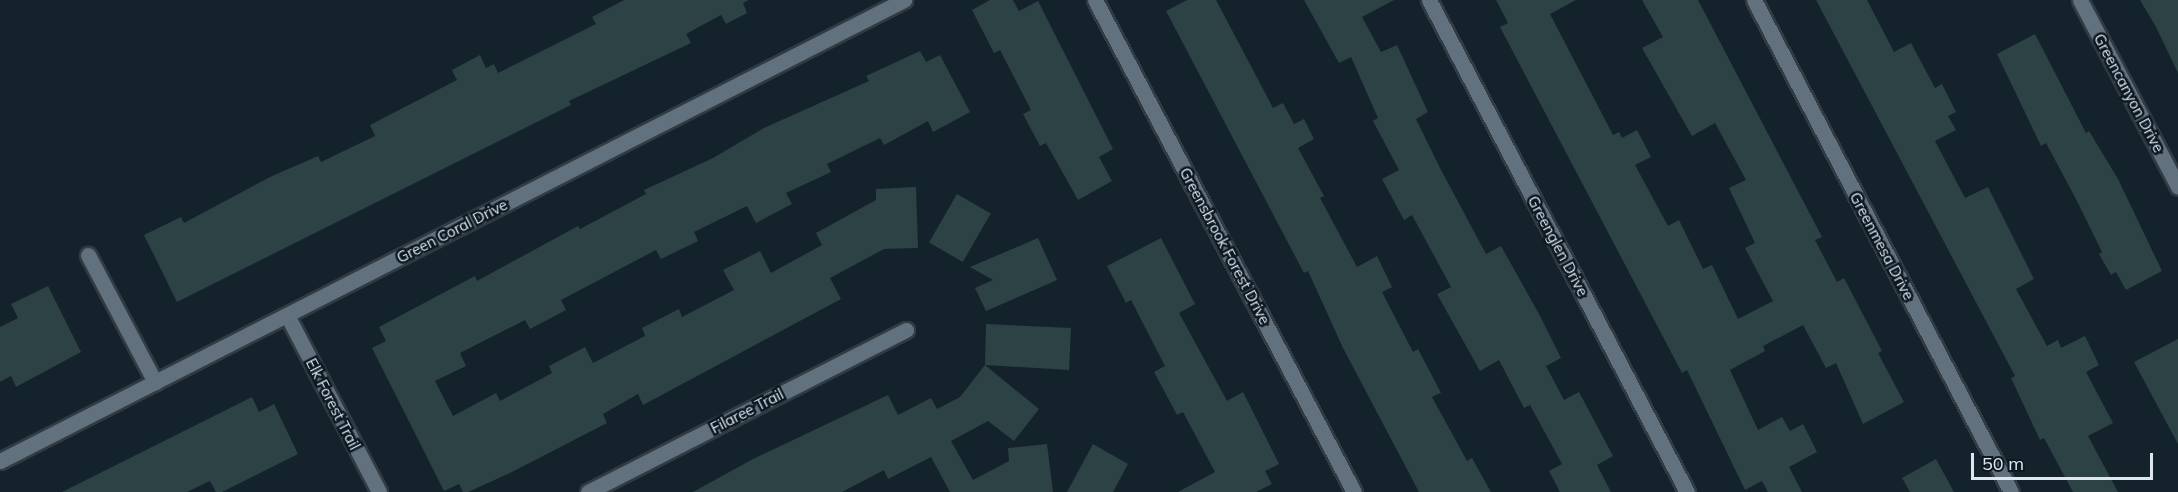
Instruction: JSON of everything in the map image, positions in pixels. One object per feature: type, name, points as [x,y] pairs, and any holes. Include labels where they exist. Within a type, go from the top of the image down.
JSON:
[{"type":"street","name":"Green Coral Drive","points":[[0,461],[904,0]]},
{"type":"street","name":"Greensbrook Forest Drive","points":[[1095,0],[1354,492]]},
{"type":"street","name":"Greenglen Drive","points":[[1429,0],[1687,492]]},
{"type":"street","name":"Greenmesa Drive","points":[[1754,0],[2011,492]]},
{"type":"street","name":"Greencanyon Drive","points":[[2080,0],[2178,187]]},
{"type":"street","points":[[88,255],[155,382]]},
{"type":"street","name":"Elk Forest Trail","points":[[287,315],[379,492]]},
{"type":"street","name":"Filaree Trail","points":[[588,492],[906,330]]},
{"type":"building","points":[[624,0],[749,0],[743,3],[747,13],[726,24],[721,15],[686,34],[691,43],[569,101],[571,105],[177,302],[144,235],[181,217],[184,223],[272,176],[318,156],[321,162],[375,136],[370,125],[457,80],[452,70],[480,55],[486,68],[494,64],[498,73],[596,24],[592,17]]},
{"type":"building","points":[[990,0],[1013,0],[1019,11],[1038,1],[1113,149],[1099,157],[1112,181],[1078,200],[1046,143],[1040,146],[1023,114],[1031,110],[1000,50],[994,53],[972,10]]},
{"type":"building","points":[[1187,0],[1216,0],[1273,108],[1283,103],[1294,124],[1304,119],[1314,139],[1298,148],[1324,196],[1320,198],[1357,267],[1377,256],[1392,287],[1382,292],[1413,352],[1418,349],[1441,393],[1432,397],[1467,461],[1472,458],[1491,492],[1419,492],[1343,348],[1308,271],[1304,273],[1166,11]]},
{"type":"building","points":[[1304,0],[1394,0],[1362,17],[1381,52],[1397,45],[1428,112],[1416,119],[1440,168],[1486,254],[1501,246],[1539,314],[1561,358],[1546,366],[1564,400],[1579,392],[1613,456],[1597,465],[1611,492],[1560,492],[1549,471],[1562,464],[1530,405],[1524,408],[1499,360],[1480,371],[1437,294],[1451,287],[1412,215],[1404,220],[1382,179],[1399,170],[1373,121],[1378,118],[1351,57],[1339,63]]},
{"type":"building","points":[[1496,0],[1576,0],[1550,14],[1613,135],[1619,132],[1622,138],[1637,130],[1651,157],[1635,165],[1668,226],[1679,220],[1703,269],[1712,265],[1738,319],[1773,301],[1745,248],[1755,243],[1729,188],[1746,180],[1715,123],[1692,136],[1642,48],[1663,37],[1642,0],[1698,0],[1822,237],[1815,240],[1837,282],[1844,278],[1882,351],[1878,353],[1904,402],[1863,424],[1836,363],[1826,368],[1803,325],[1763,346],[1765,351],[1730,370],[1758,430],[1782,417],[1790,431],[1803,424],[1817,452],[1789,467],[1802,492],[1768,492],[1762,481],[1745,490],[1687,370],[1682,373],[1500,27],[1508,23]]},
{"type":"building","points":[[1816,0],[1867,0],[1894,52],[1911,43],[1935,88],[1942,84],[1956,112],[1948,116],[1956,130],[1935,141],[1965,198],[1988,187],[2034,279],[2016,289],[2047,346],[2058,340],[2061,348],[2085,336],[2099,365],[2086,372],[2113,423],[2088,436],[2118,492],[2073,492],[2044,438],[2040,440],[2011,378],[2015,376]]},
{"type":"building","points":[[2140,0],[2178,0],[2178,73],[2156,27]]},
{"type":"building","points":[[2035,34],[2086,133],[2089,131],[2118,179],[2162,271],[2126,290],[2116,272],[2111,275],[2099,254],[2102,252],[2077,201],[2046,143],[2041,146],[1997,54]]},
{"type":"building","points":[[920,51],[926,62],[940,55],[970,112],[933,132],[928,121],[884,145],[880,138],[827,164],[831,172],[786,193],[792,204],[756,223],[747,206],[694,232],[698,241],[661,259],[656,250],[561,300],[566,310],[530,329],[525,320],[460,353],[466,366],[435,381],[453,416],[496,393],[500,401],[552,373],[549,366],[585,347],[593,363],[645,336],[642,328],[679,309],[682,317],[734,290],[723,270],[760,251],[771,273],[822,245],[816,233],[876,200],[876,189],[916,187],[918,248],[884,249],[830,278],[841,299],[643,405],[638,394],[603,414],[607,423],[510,473],[468,492],[463,492],[459,484],[444,491],[372,348],[386,341],[379,327],[475,276],[477,281],[578,226],[580,229],[646,194],[644,190],[713,158],[764,128],[869,81],[866,76]]},
{"type":"building","points":[[957,194],[991,214],[963,262],[929,242]]},
{"type":"building","points":[[1038,238],[1057,280],[986,311],[975,288],[993,280],[970,267]]},
{"type":"building","points":[[1161,238],[1195,304],[1179,313],[1227,401],[1243,392],[1279,464],[1265,471],[1272,484],[1256,492],[1178,492],[1215,472],[1183,412],[1177,415],[1154,372],[1165,366],[1131,300],[1126,303],[1107,266]]},
{"type":"building","points":[[48,286],[81,352],[16,387],[11,376],[0,382],[0,327],[18,318],[11,304]]},
{"type":"building","points":[[986,324],[1071,328],[1069,370],[985,365]]},
{"type":"building","points":[[2178,339],[2178,444],[2134,362]]},
{"type":"building","points":[[985,365],[1039,409],[1014,441],[988,421],[951,441],[973,480],[1009,461],[1008,448],[1047,444],[1053,492],[950,492],[931,457],[888,479],[884,470],[842,492],[693,492],[753,459],[888,395],[898,415],[931,398],[937,409],[960,397]]},
{"type":"building","points":[[252,397],[259,412],[274,404],[298,454],[222,492],[216,492],[210,481],[187,492],[62,492]]},
{"type":"building","points":[[1093,444],[1128,464],[1113,492],[1067,492]]},
{"type":"building","points":[[1936,459],[1954,492],[1910,492],[1902,478]]}]
